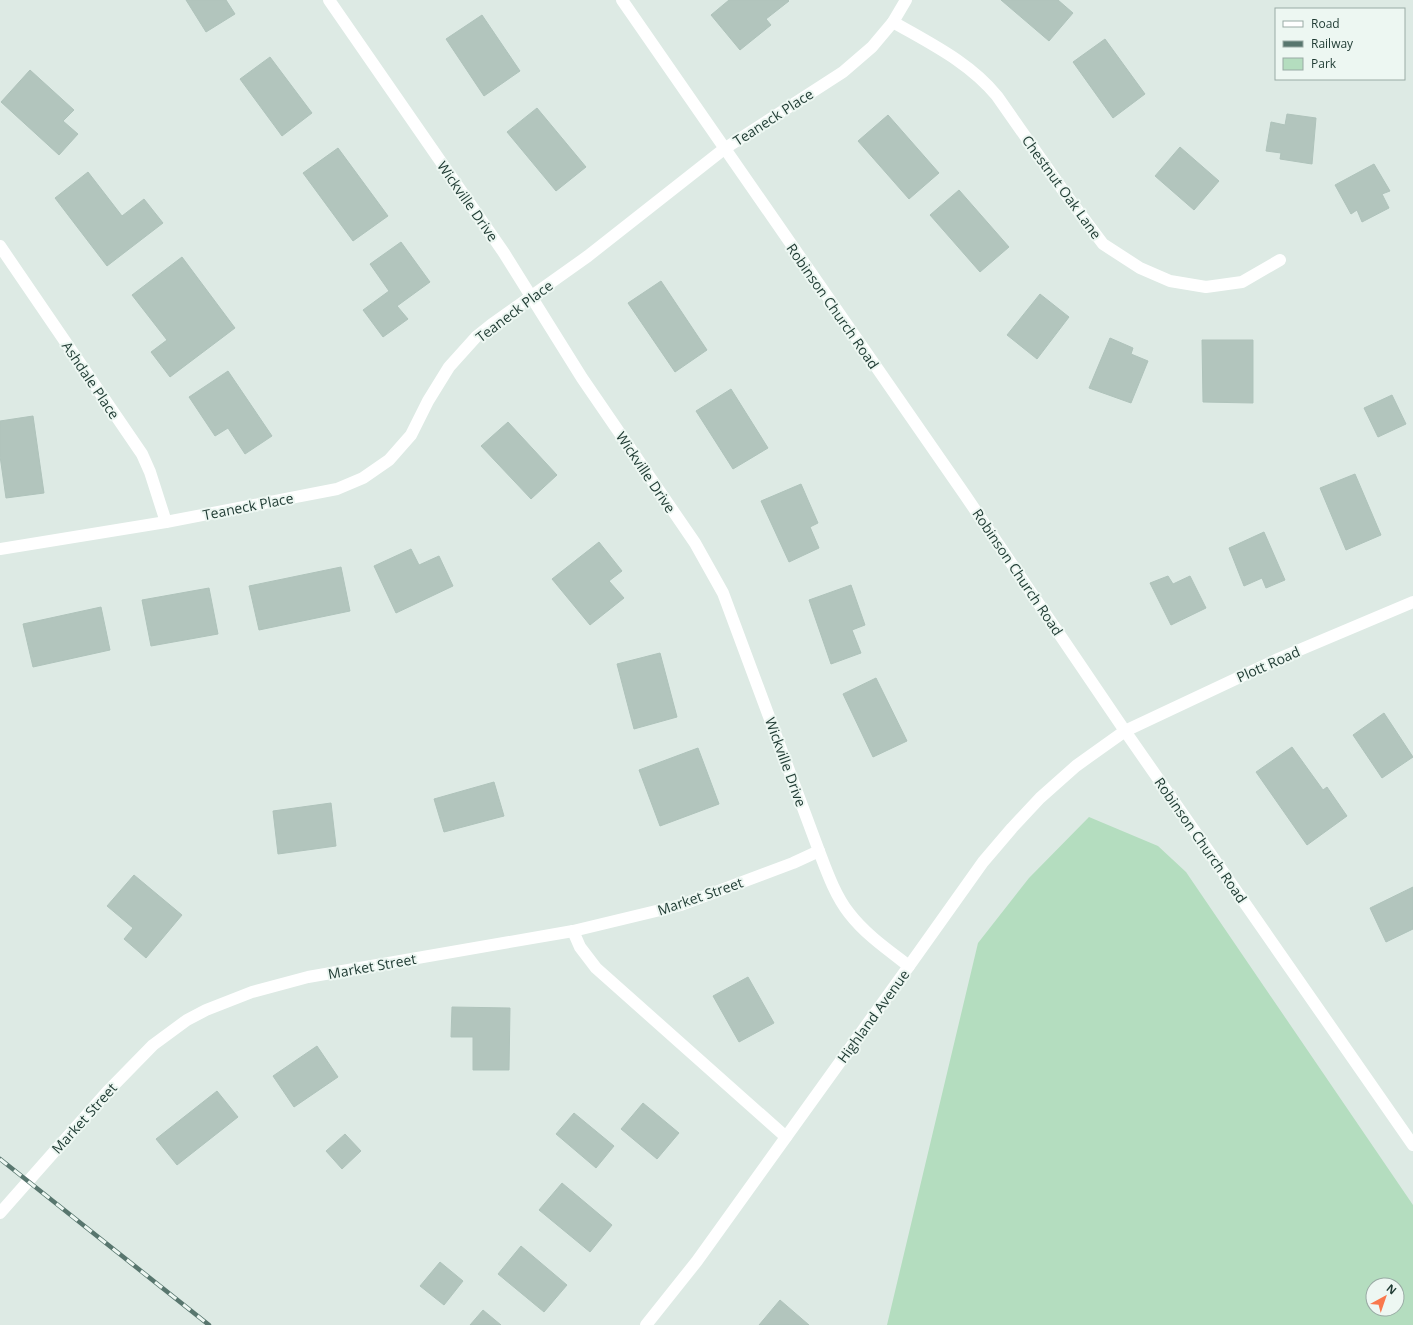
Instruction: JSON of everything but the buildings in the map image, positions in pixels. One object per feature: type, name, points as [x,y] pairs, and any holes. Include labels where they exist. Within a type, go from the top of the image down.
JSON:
[{"type":"street","name":"Wickville Drive","points":[[329,0],[504,253],[582,378],[695,543],[723,593],[818,851],[833,885],[849,913],[870,935],[909,966]]},
{"type":"street","name":"Robinson Church Road","points":[[622,0],[965,495],[1125,731],[1413,1145]]},
{"type":"street","name":"Teaneck Place","points":[[0,549],[166,522],[337,489],[363,478],[389,460],[411,435],[428,401],[449,367],[476,337],[491,324],[588,256],[724,149],[843,72],[872,48],[893,22],[906,0]]},
{"type":"street","name":"Chestnut Oak Lane","points":[[893,22],[959,60],[986,82],[1103,244],[1140,268],[1170,281],[1206,287],[1242,282],[1280,260]]},
{"type":"street","name":"Ashdale Place","points":[[0,246],[142,454],[150,472],[166,522]]},
{"type":"street","name":"Plott Road","points":[[1125,731],[1278,659],[1413,602]]},
{"type":"street","name":"Highland Avenue","points":[[646,1325],[697,1261],[983,862],[1040,798],[1076,766],[1125,731]]},
{"type":"street","name":"Market Street","points":[[0,1213],[107,1092],[153,1045],[187,1020],[206,1010],[252,992],[308,977],[573,931],[681,905],[792,863],[818,851]]},
{"type":"street","points":[[573,931],[580,947],[596,968],[786,1137]]},
{"type":"green space","points":[[1089,817],[1158,846],[1186,872],[1413,1205],[1413,1325],[887,1325],[978,943],[1029,878]]},
{"type":"railway","points":[[0,1159],[209,1325]]}]
